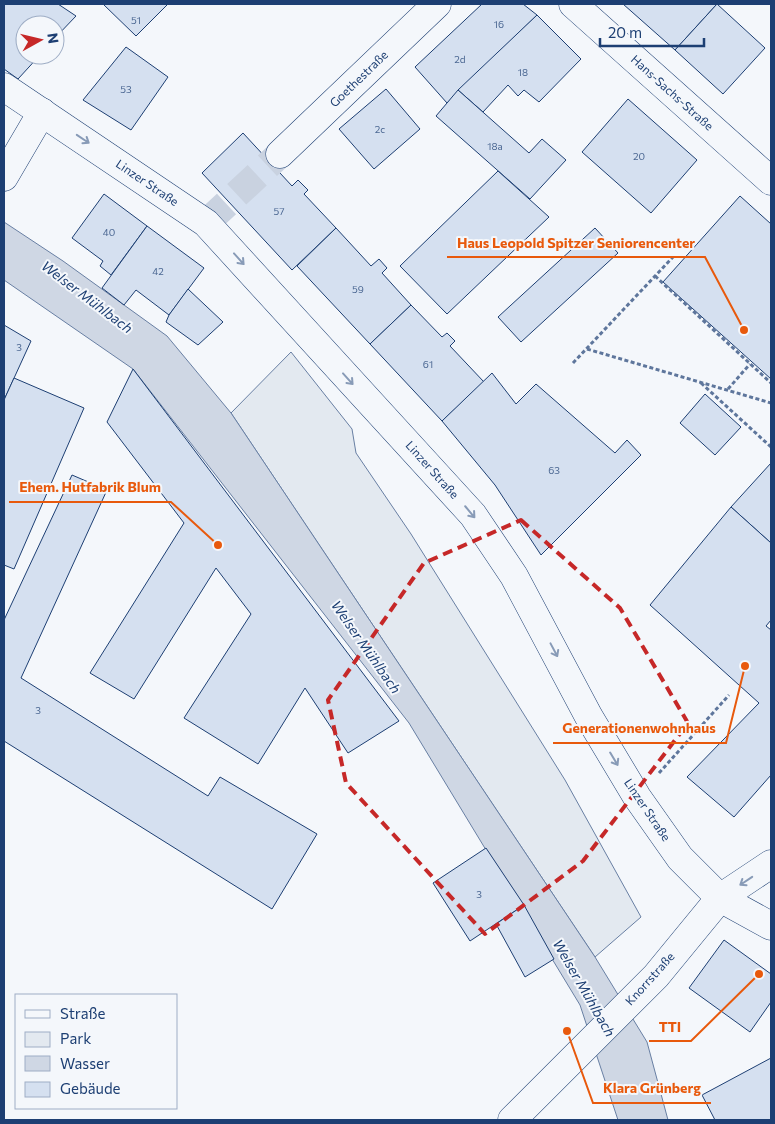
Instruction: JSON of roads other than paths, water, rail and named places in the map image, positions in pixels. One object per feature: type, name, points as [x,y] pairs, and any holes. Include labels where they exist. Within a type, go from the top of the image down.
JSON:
[{"type":"street","name":"Goethestraße","points":[[280,154],[437,4]]},
{"type":"street","name":"Hans-Sachs-Straße","points":[[573,4],[771,181]]},
{"type":"street","name":"Linzer Straße","points":[[4,87],[206,223],[473,515],[514,576],[589,717],[637,797],[680,858],[720,898],[771,926]]},
{"type":"street","points":[[4,177],[42,112]]},
{"type":"street","name":"Knorrstraße","points":[[512,1120],[656,976],[720,898],[771,864]]},
{"type":"water","name":"Welser Mühlbach","points":[[4,222],[63,261],[167,336],[231,413],[595,957],[647,1042],[668,1120],[618,1120],[580,1005],[409,723],[133,369],[4,280]]},
{"type":"tunnel","points":[[206,223],[280,154]]},
{"type":"place","name":"Haus Leopold Spitzer Seniorencenter","points":[[744,330]]},
{"type":"place","name":"Ehem. Hutfabrik Blum","points":[[218,545]]},
{"type":"place","name":"Generationenwohnhaus","points":[[745,666]]},
{"type":"place","name":"TTI","points":[[759,974]]},
{"type":"place","name":"Klara Grünberg","points":[[567,1031]]}]
